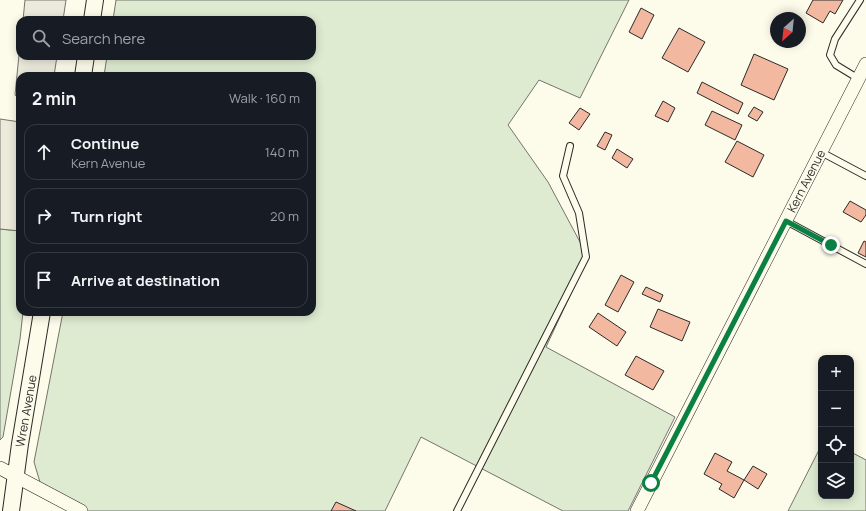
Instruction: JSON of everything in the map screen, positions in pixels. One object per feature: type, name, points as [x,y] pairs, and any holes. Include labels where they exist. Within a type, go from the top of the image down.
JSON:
[{"type":"street","points":[[93,16],[95,0]]},
{"type":"street","points":[[84,72],[85,60]]},
{"type":"street","name":"Kern Avenue","points":[[637,511],[866,64]]},
{"type":"street","name":"Wren Avenue","points":[[11,511],[15,476],[41,316]]},
{"type":"street","points":[[0,468],[81,511]]},
{"type":"lane","points":[[859,79],[836,65],[830,54],[835,39],[860,0]]},
{"type":"lane","points":[[457,511],[586,257],[578,212],[563,176],[570,146]]},
{"type":"lane","points":[[821,152],[866,176]]},
{"type":"lane","points":[[786,221],[866,264]]},
{"type":"green space","points":[[116,0],[629,0],[580,98],[539,80],[508,125],[548,182],[588,257],[546,347],[675,417],[628,511],[563,511],[421,437],[385,511],[69,511],[45,499],[34,462],[62,316],[316,316],[316,72],[105,72],[106,60],[316,60],[316,16],[114,16]]},
{"type":"green space","points":[[0,229],[16,231],[16,316],[23,316],[3,437],[0,440]]},
{"type":"green space","points":[[818,452],[818,499],[854,499],[854,454],[866,460],[866,511],[788,511]]},
{"type":"shaded area","points":[[25,0],[66,0],[64,16],[23,16]]},
{"type":"shaded area","points":[[18,60],[56,60],[55,72],[17,72]]},
{"type":"shaded area","points":[[0,119],[16,121],[16,231],[0,229]]},
{"type":"building","points":[[813,0],[843,0],[835,14],[830,11],[823,23],[806,13]]},
{"type":"building","points":[[641,8],[654,15],[642,39],[629,32]]},
{"type":"building","points":[[679,28],[705,42],[688,72],[662,58]]},
{"type":"building","points":[[754,54],[788,69],[774,100],[741,85]]},
{"type":"building","points":[[702,82],[743,103],[738,114],[697,93]]},
{"type":"building","points":[[663,101],[675,108],[668,122],[655,116]]},
{"type":"building","points":[[754,107],[763,112],[757,121],[748,116]]},
{"type":"building","points":[[580,108],[590,114],[579,130],[569,123]]},
{"type":"building","points":[[712,111],[742,125],[735,140],[705,125]]},
{"type":"building","points":[[605,132],[612,135],[605,150],[597,146]]},
{"type":"building","points":[[737,141],[764,155],[753,177],[725,162]]},
{"type":"building","points":[[617,149],[633,159],[627,168],[612,158]]},
{"type":"building","points":[[850,201],[866,210],[866,215],[861,222],[843,212]]},
{"type":"building","points":[[864,241],[866,242],[866,257],[858,253]]},
{"type":"building","points":[[621,275],[634,282],[618,312],[605,305]]},
{"type":"building","points":[[646,287],[663,295],[660,302],[642,294]]},
{"type":"building","points":[[658,309],[690,322],[682,341],[650,327]]},
{"type":"building","points":[[598,313],[626,332],[617,346],[589,327]]},
{"type":"building","points":[[636,356],[664,371],[653,390],[625,375]]},
{"type":"building","points":[[715,453],[732,462],[727,471],[744,480],[734,498],[719,489],[722,484],[704,474]]},
{"type":"building","points":[[753,466],[767,474],[758,489],[744,480]]},
{"type":"building","points":[[336,502],[356,511],[331,511]]},
{"type":"route","points":[[651,483],[786,221],[831,245]]}]
